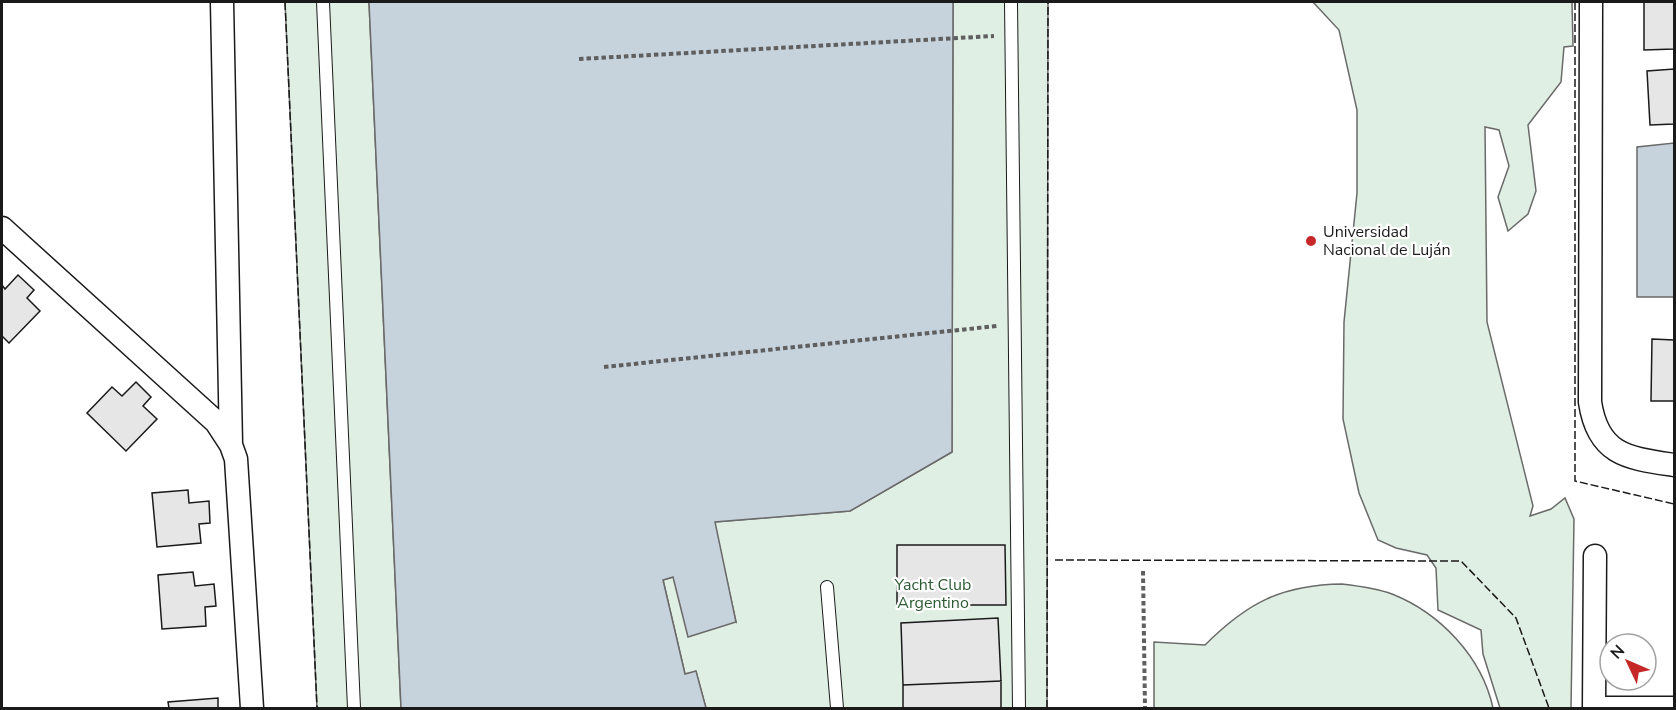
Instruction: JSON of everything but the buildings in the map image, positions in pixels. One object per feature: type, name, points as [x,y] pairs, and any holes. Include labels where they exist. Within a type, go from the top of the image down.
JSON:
[{"type":"street","points":[[222,2],[231,446]]},
{"type":"street","points":[[1591,2],[1590,402],[1593,421],[1611,448],[1628,456],[1674,465]]},
{"type":"street","points":[[2,228],[216,422],[231,446],[236,459],[252,708]]},
{"type":"street","points":[[1595,556],[1594,708],[1674,708]]},
{"type":"lane","points":[[323,2],[354,708]]},
{"type":"lane","points":[[1011,2],[1019,708]]},
{"type":"lane","points":[[827,587],[837,708]]},
{"type":"path","points":[[579,59],[1011,35]]},
{"type":"path","points":[[604,367],[1015,325]]},
{"type":"path","points":[[1143,571],[1145,708]]},
{"type":"green space","points":[[285,2],[369,2],[401,708],[317,708]]},
{"type":"green space","name":"Yacht Club Argentino","points":[[953,2],[1048,2],[1047,708],[706,708],[696,672],[685,674],[663,580],[673,577],[736,622],[714,522],[850,511],[952,452]]},
{"type":"green space","points":[[1313,2],[1572,2],[1573,46],[1564,47],[1561,82],[1528,125],[1536,191],[1528,214],[1508,231],[1498,197],[1509,166],[1499,130],[1485,127],[1487,322],[1533,506],[1530,516],[1551,509],[1565,498],[1574,519],[1571,708],[1500,708],[1483,654],[1481,630],[1438,610],[1436,568],[1427,555],[1396,548],[1378,540],[1359,493],[1343,419],[1344,322],[1357,193],[1357,110],[1339,30]]},
{"type":"green space","points":[[1342,584],[1392,594],[1410,602],[1442,625],[1469,655],[1479,671],[1493,708],[1154,708],[1154,642],[1205,645],[1220,630],[1266,599],[1301,588]]},
{"type":"shaded area","points":[[369,2],[953,2],[952,452],[850,511],[715,522],[736,622],[688,637],[673,577],[663,580],[685,674],[696,671],[706,708],[401,708]]},
{"type":"shaded area","points":[[1674,143],[1674,297],[1637,297],[1637,147]]},
{"type":"fence","points":[[285,2],[317,708]]},
{"type":"fence","points":[[1047,708],[1048,2]]},
{"type":"fence","points":[[1575,2],[1575,481],[1674,504]]},
{"type":"fence","points":[[1055,560],[1461,561],[1516,618],[1549,708]]},
{"type":"place","name":"Universidad Nacional de Luján","points":[[1311,241]]}]
